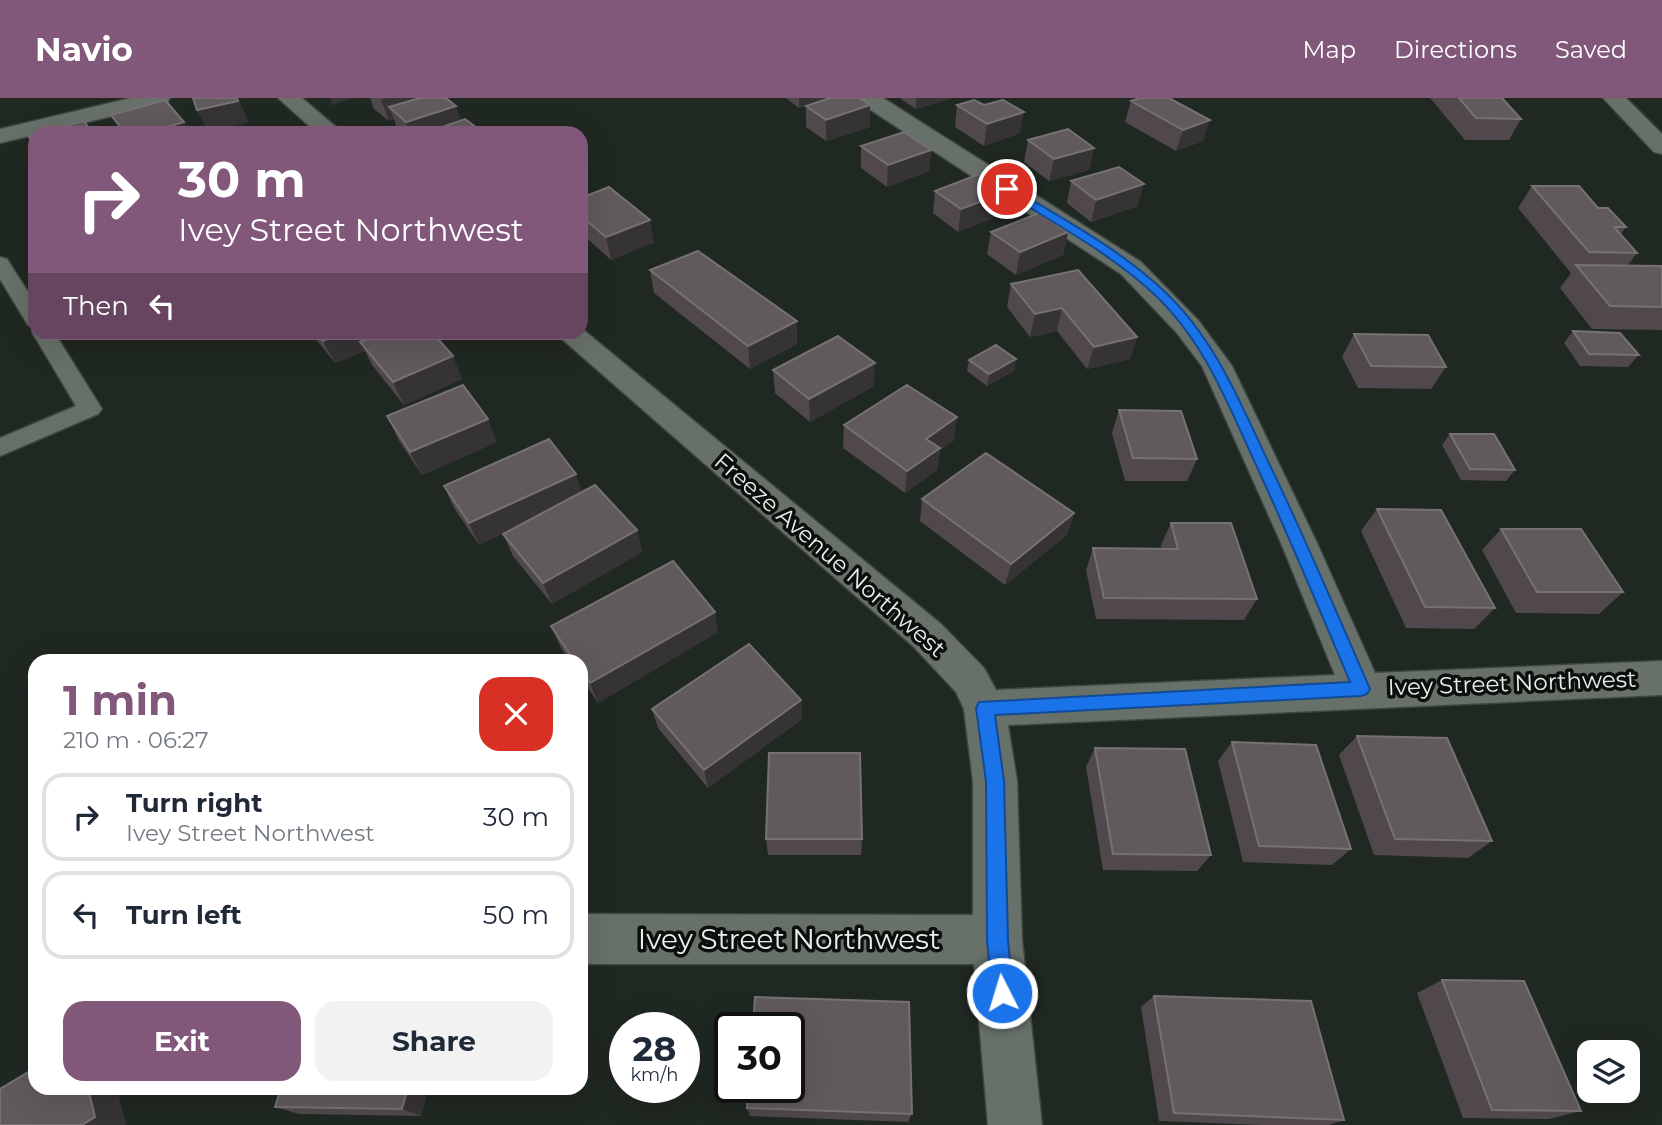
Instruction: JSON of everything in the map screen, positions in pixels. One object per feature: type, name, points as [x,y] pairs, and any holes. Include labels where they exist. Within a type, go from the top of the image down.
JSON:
[{"type":"street","points":[[57,98],[60,122]]},
{"type":"street","points":[[43,126],[159,98]]},
{"type":"street","points":[[289,98],[323,126]]},
{"type":"street","points":[[868,98],[1131,268],[1162,295],[1199,339],[1217,366],[1294,530],[1361,689]]},
{"type":"street","points":[[1614,98],[1662,147]]},
{"type":"street","points":[[0,136],[28,129]]},
{"type":"street","name":"Freeze Avenue Northwest","points":[[578,340],[928,635],[970,680],[985,708],[995,781],[998,940],[1015,1125]]},
{"type":"street","name":"Ivey Street Northwest","points":[[985,708],[1361,689],[1662,678]]},
{"type":"street","name":"Ivey Street Northwest","points":[[588,939],[998,940]]},
{"type":"lane","points":[[0,263],[28,309]]},
{"type":"lane","points":[[0,448],[90,409],[48,340]]},
{"type":"building","points":[[193,98],[237,98],[238,101],[197,110]]},
{"type":"building","points":[[420,98],[446,98],[456,106],[406,122],[389,107]]},
{"type":"building","points":[[830,98],[859,98],[870,105],[826,120],[806,106]]},
{"type":"building","points":[[1140,98],[1169,98],[1210,120],[1183,130],[1131,101]]},
{"type":"building","points":[[1459,98],[1502,98],[1521,119],[1476,118]]},
{"type":"building","points":[[165,100],[184,122],[171,126],[120,126],[111,115]]},
{"type":"building","points":[[974,100],[984,105],[1003,100],[1024,112],[987,124],[957,105]]},
{"type":"building","points":[[465,119],[474,126],[445,126]]},
{"type":"building","points":[[84,121],[87,126],[66,126]]},
{"type":"building","points":[[1068,129],[1094,148],[1054,159],[1028,140]]},
{"type":"building","points":[[904,132],[931,150],[888,165],[861,146]]},
{"type":"building","points":[[1119,167],[1144,184],[1096,200],[1071,181]]},
{"type":"building","points":[[979,174],[1007,192],[961,209],[935,191]]},
{"type":"building","points":[[1532,186],[1579,186],[1598,208],[1608,208],[1626,227],[1614,227],[1637,253],[1589,252]]},
{"type":"building","points":[[609,187],[650,220],[606,237],[588,222],[588,195]]},
{"type":"building","points":[[1039,213],[1068,232],[1020,252],[991,232]]},
{"type":"building","points":[[698,251],[797,321],[748,346],[650,270]]},
{"type":"building","points":[[1576,265],[1662,266],[1662,307],[1610,306]]},
{"type":"building","points":[[1078,270],[1137,337],[1094,347],[1062,308],[1035,314],[1011,284]]},
{"type":"building","points":[[1573,331],[1620,333],[1639,355],[1589,354]]},
{"type":"building","points":[[1354,334],[1428,335],[1446,367],[1371,366]]},
{"type":"building","points":[[838,336],[875,363],[809,399],[773,370]]},
{"type":"building","points":[[439,340],[453,356],[393,382],[360,342]]},
{"type":"building","points":[[996,345],[1016,359],[989,374],[969,360]]},
{"type":"building","points":[[463,385],[488,419],[410,452],[387,416]]},
{"type":"building","points":[[907,385],[957,417],[926,439],[940,448],[907,471],[844,425]]},
{"type":"building","points":[[1119,410],[1181,411],[1197,459],[1133,458]]},
{"type":"building","points":[[1450,434],[1494,434],[1515,470],[1470,469]]},
{"type":"building","points":[[549,439],[576,474],[469,523],[444,486]]},
{"type":"building","points":[[986,453],[1074,513],[1011,564],[922,499]]},
{"type":"building","points":[[595,485],[637,530],[543,583],[503,534]]},
{"type":"building","points":[[1377,509],[1441,510],[1495,608],[1425,607]]},
{"type":"building","points":[[1171,523],[1231,523],[1257,599],[1104,598],[1093,548],[1178,549]]},
{"type":"building","points":[[1501,529],[1581,529],[1623,592],[1537,592]]},
{"type":"building","points":[[673,561],[715,612],[590,683],[588,654],[570,654],[551,626]]},
{"type":"building","points":[[749,644],[801,700],[704,770],[652,709]]},
{"type":"building","points":[[1357,736],[1447,738],[1492,841],[1395,839]]},
{"type":"building","points":[[1232,742],[1316,745],[1351,849],[1259,846]]},
{"type":"building","points":[[1095,748],[1185,749],[1211,855],[1113,854]]},
{"type":"building","points":[[769,753],[860,753],[862,839],[766,839]]},
{"type":"building","points":[[1442,980],[1524,981],[1581,1111],[1492,1110]]},
{"type":"building","points":[[1154,996],[1311,1001],[1344,1120],[1174,1113]]},
{"type":"building","points":[[755,997],[909,1002],[912,1114],[747,1108],[747,1103],[805,1103],[805,1012],[754,1012]]},
{"type":"building","points":[[28,1072],[28,1095],[90,1095],[95,1117],[82,1125],[0,1125],[0,1089]]},
{"type":"building","points":[[279,1095],[406,1095],[402,1109],[275,1107]]},
{"type":"route","points":[[1002,993],[998,940],[995,781],[985,708],[1361,689],[1288,517],[1217,366],[1199,339],[1162,295],[1131,268],[1007,189]]}]
